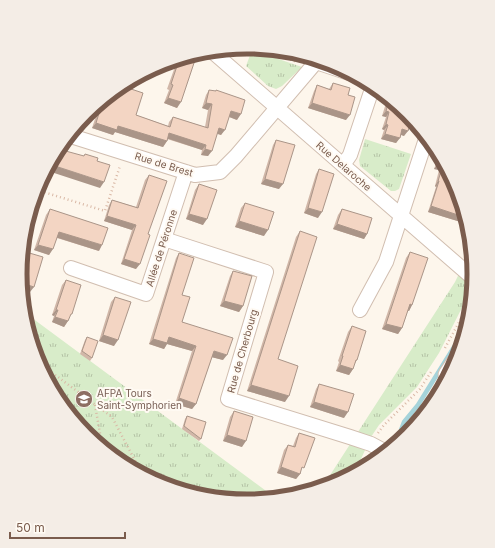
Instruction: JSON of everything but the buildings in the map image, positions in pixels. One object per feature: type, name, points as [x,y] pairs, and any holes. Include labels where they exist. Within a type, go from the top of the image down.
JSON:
[{"type":"street","name":"Rue Delaroche","points":[[217,55],[468,274]]},
{"type":"street","name":"Rue de Brest","points":[[76,136],[195,175],[220,172],[236,156],[314,64]]},
{"type":"street","points":[[343,165],[350,155],[371,92]]},
{"type":"street","points":[[360,310],[386,262],[425,143]]},
{"type":"street","name":"Allée de Péronne","points":[[71,268],[146,294],[186,172]]},
{"type":"street","name":"Rue de Cherbourg","points":[[164,239],[266,272],[228,398],[371,444],[381,450]]},
{"type":"street","points":[[441,370],[450,357]]},
{"type":"path","points":[[278,55],[305,65],[311,63]]},
{"type":"path","points":[[43,192],[105,212],[124,152]]},
{"type":"path","points":[[450,357],[463,322]]},
{"type":"path","points":[[363,461],[371,444],[384,426],[441,370]]},
{"type":"path","points":[[50,371],[112,417],[137,465]]},
{"type":"path","points":[[95,405],[101,439]]},
{"type":"green space","points":[[250,54],[262,54],[302,67],[282,86],[276,89],[268,86],[246,66]]},
{"type":"green space","points":[[365,139],[411,154],[399,189],[391,191],[360,166],[359,160]]},
{"type":"green space","points":[[467,256],[467,299],[439,353],[417,387],[379,425],[371,437],[358,465],[327,480],[455,282]]},
{"type":"green space","points":[[31,317],[270,493],[219,493],[190,487],[150,472],[113,449],[92,430],[64,397],[44,358]]},
{"type":"waterway","points":[[401,430],[404,422],[418,405],[457,343]]},
{"type":"place","name":"AFPA Tours Saint-Symphorien","points":[[84,399]]}]
